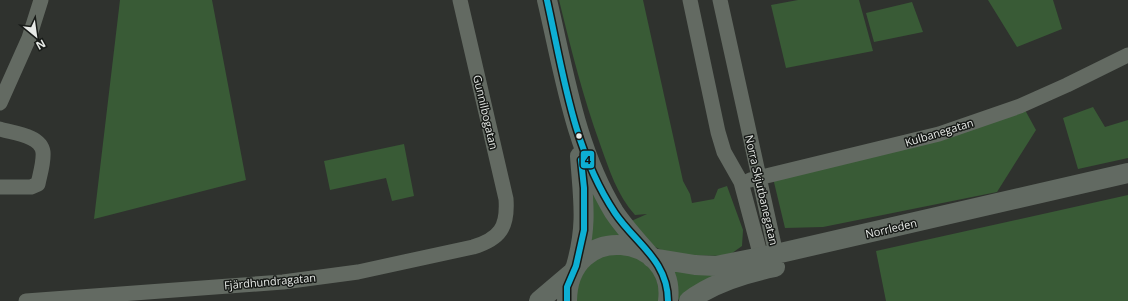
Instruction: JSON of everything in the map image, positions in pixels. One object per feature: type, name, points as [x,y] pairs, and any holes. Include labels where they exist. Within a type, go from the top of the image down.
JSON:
[{"type":"main road","points":[[547,0],[579,136],[595,176],[615,213],[665,276],[668,286],[668,301]]},
{"type":"main road","points":[[567,301],[567,287],[574,270],[584,230],[585,214],[579,136]]},
{"type":"main road","name":"Norrleden","points":[[689,301],[700,292],[717,283],[769,260],[1128,173]]},
{"type":"main road","name":"Norrleden","points":[[650,256],[695,265],[716,266],[769,260],[1128,185]]},
{"type":"main road","points":[[539,301],[574,270],[585,256],[597,249],[610,245],[623,245],[637,248],[650,256]]},
{"type":"street","points":[[0,103],[5,76],[29,38],[41,0]]},
{"type":"street","name":"Gunnilbogatan","points":[[460,0],[506,199],[507,215],[504,225]]},
{"type":"street","name":"Norra Skjutbanegatan","points":[[690,0],[718,132],[724,152],[741,182],[769,260]]},
{"type":"street","name":"Norra Skjutbanegatan","points":[[720,0],[758,178],[769,260]]},
{"type":"street","name":"Kulbanegatan","points":[[741,182],[939,134],[1020,106],[1068,85],[1128,55]]},
{"type":"street","points":[[0,129],[29,137],[39,143],[43,151],[38,184],[31,187],[0,187]]},
{"type":"street","name":"Fjärdhundragatan","points":[[26,301],[118,297],[283,282],[358,272],[484,244],[495,237],[504,225]]},
{"type":"green space","points":[[120,0],[212,0],[246,180],[94,219]]},
{"type":"green space","points":[[559,0],[643,0],[683,181],[690,194],[692,203],[714,199],[718,189],[727,186],[743,230],[742,246],[728,256],[672,255],[653,246],[629,222],[647,214],[635,215],[623,199],[610,172],[583,91]]},
{"type":"green space","points":[[798,0],[859,0],[873,51],[786,68],[771,5]]},
{"type":"green space","points":[[988,0],[1053,0],[1062,29],[1017,47]]},
{"type":"green space","points":[[912,2],[923,32],[874,42],[866,13]]},
{"type":"green space","points":[[1093,107],[1105,127],[1128,120],[1128,158],[1078,169],[1063,118]]},
{"type":"green space","points":[[1025,110],[1036,130],[997,192],[823,227],[785,228],[773,178]]},
{"type":"green space","points":[[404,144],[414,196],[392,201],[386,178],[330,190],[324,161]]},
{"type":"green space","points":[[593,191],[622,238],[589,244]]},
{"type":"green space","points":[[1128,195],[1128,301],[886,301],[876,251]]},
{"type":"green space","points":[[620,253],[639,259],[651,268],[657,281],[661,301],[574,301],[579,281],[586,267],[599,258]]},
{"type":"green space","points":[[748,267],[691,290],[678,300],[670,270],[702,275]]},
{"type":"transit line","name":"4","points":[[547,0],[571,110],[589,163],[601,189],[615,213],[657,263],[663,274],[667,287],[668,301]]},
{"type":"transit line","name":"4","points":[[567,301],[567,287],[576,266],[584,230],[584,188],[581,160]]}]
